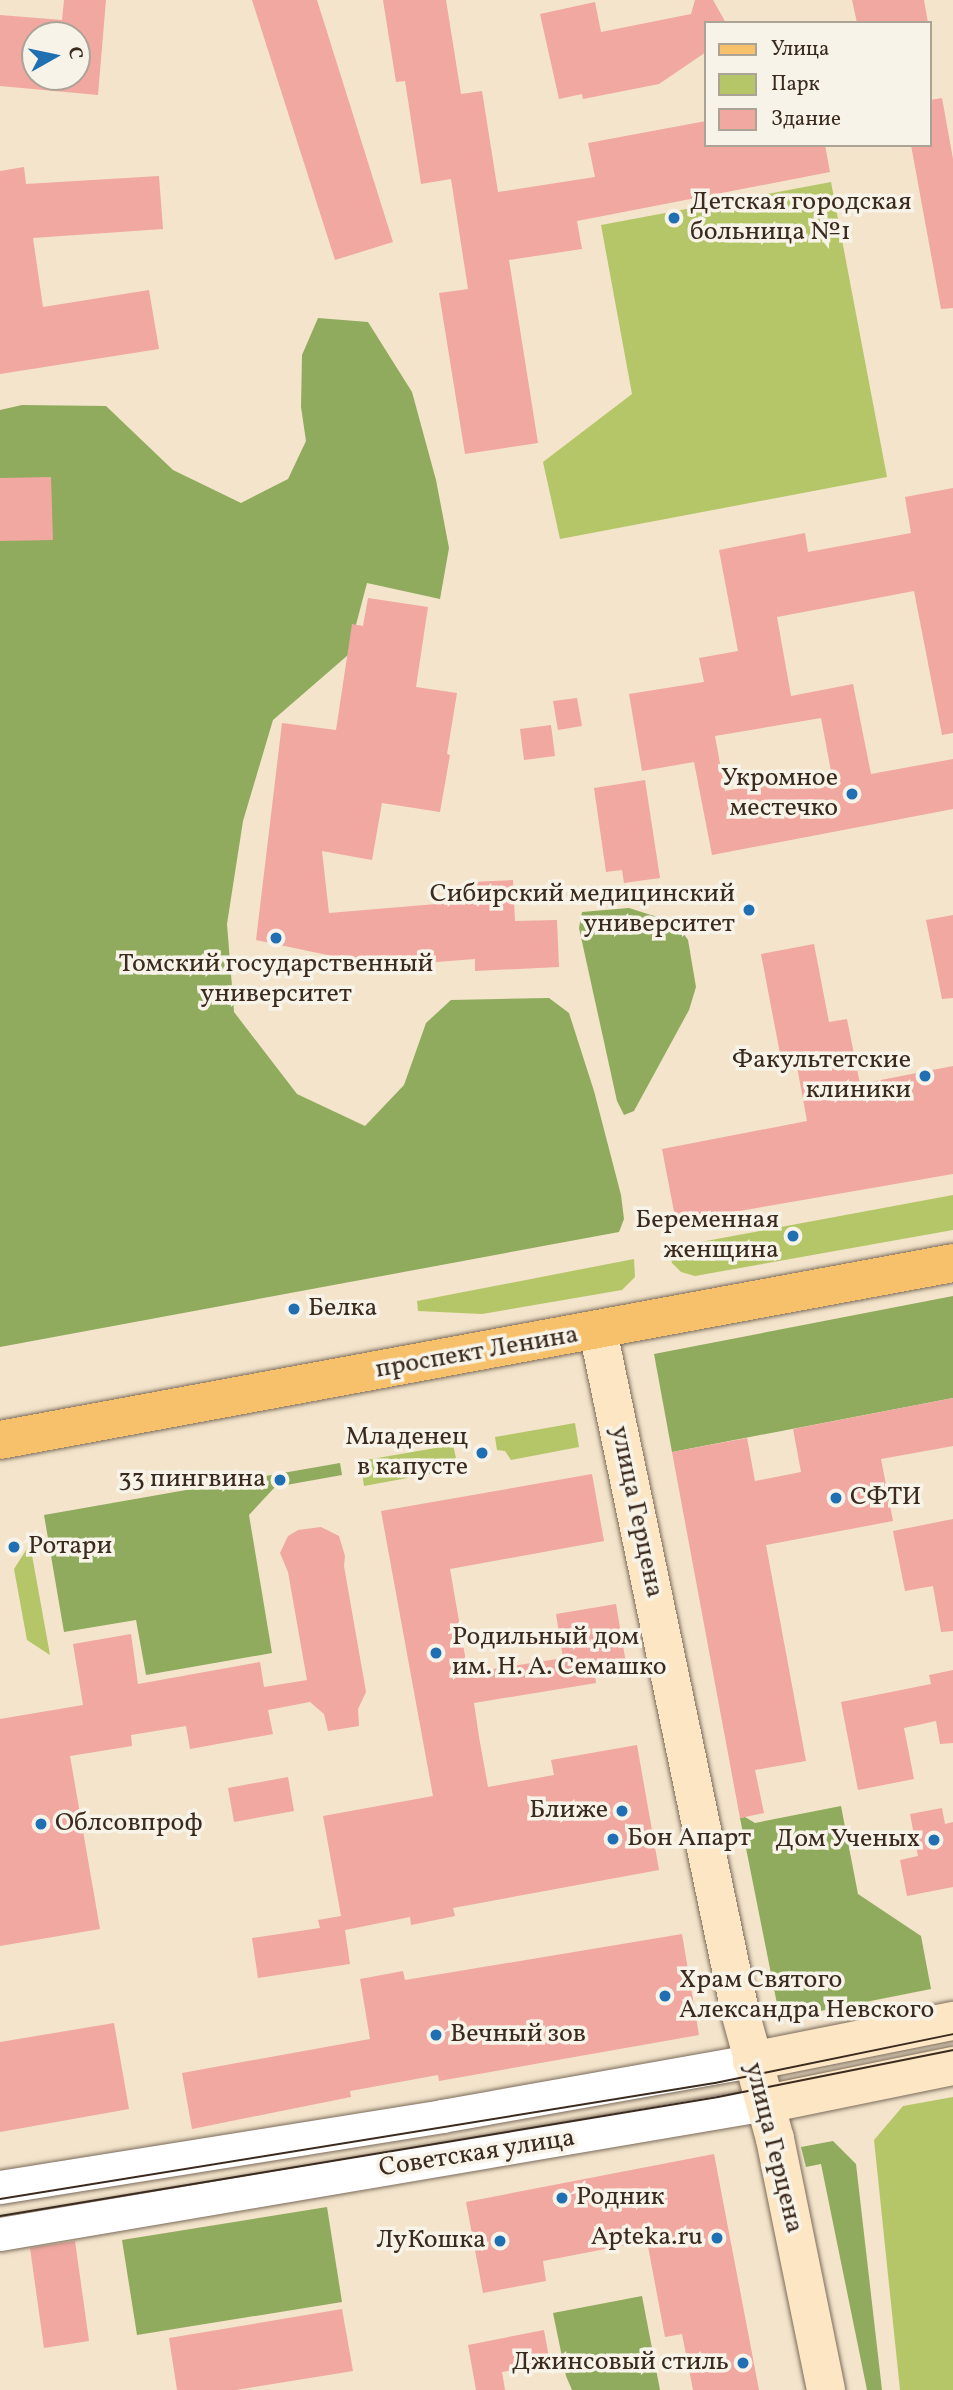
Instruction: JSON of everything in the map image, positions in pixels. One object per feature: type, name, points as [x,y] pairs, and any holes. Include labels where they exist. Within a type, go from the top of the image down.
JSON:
[{"type":"main road","name":"проспект Ленина","points":[[0,1440],[953,1263]]},
{"type":"street","name":"улица Герцена","points":[[598,1331],[752,2061],[766,2104],[826,2390]]},
{"type":"street","name":"Советская улица","points":[[0,2187],[442,2116],[752,2061],[953,2021]]},
{"type":"street","name":"Советская улица","points":[[0,2234],[766,2104],[953,2066]]},
{"type":"green space","points":[[831,182],[887,477],[560,539],[543,462],[632,394],[601,225]]},
{"type":"green space","name":"Томский государственный университет","points":[[318,318],[368,322],[412,392],[436,480],[449,548],[440,599],[367,583],[348,655],[273,720],[243,821],[227,924],[234,1012],[297,1094],[365,1126],[404,1085],[426,1023],[451,1000],[549,998],[569,1013],[594,1091],[621,1195],[624,1219],[619,1232],[0,1347],[0,410],[22,405],[106,406],[173,470],[241,503],[288,479],[306,441],[301,407],[302,355]]},
{"type":"green space","points":[[629,908],[676,923],[688,940],[696,987],[689,1010],[634,1111],[624,1115],[617,1101],[579,928],[582,912]]},
{"type":"green space","points":[[953,1195],[953,1230],[695,1276],[681,1272],[672,1263],[668,1248]]},
{"type":"green space","points":[[634,1259],[635,1277],[622,1290],[482,1314],[418,1311],[417,1301]]},
{"type":"green space","points":[[953,1296],[953,1398],[672,1452],[654,1354]]},
{"type":"green space","points":[[575,1423],[579,1447],[511,1460],[505,1451],[497,1450],[495,1437]]},
{"type":"green space","points":[[453,1445],[456,1458],[447,1464],[446,1471],[364,1486],[360,1461]]},
{"type":"green space","points":[[340,1463],[342,1475],[275,1487],[249,1515],[272,1653],[146,1675],[136,1620],[64,1632],[44,1515]]},
{"type":"green space","points":[[30,1544],[50,1655],[27,1640],[14,1569]]},
{"type":"green space","points":[[841,1806],[858,1894],[921,1936],[931,1989],[780,2019],[740,1818],[745,1817],[755,1823]]},
{"type":"green space","points":[[953,2097],[953,2390],[900,2390],[874,2140],[903,2106]]},
{"type":"green space","points":[[833,2141],[856,2164],[882,2390],[867,2390],[821,2164],[806,2167],[801,2147]]},
{"type":"green space","points":[[327,2207],[342,2302],[137,2335],[122,2240]]},
{"type":"green space","points":[[642,2296],[660,2390],[572,2390],[566,2376],[553,2313]]},
{"type":"building","points":[[64,0],[106,0],[98,95],[54,91],[91,91],[91,21],[21,21],[21,88],[0,86],[0,15],[62,20]]},
{"type":"building","points":[[252,0],[317,0],[393,242],[335,260]]},
{"type":"building","points":[[383,0],[446,0],[461,94],[482,91],[498,192],[595,177],[588,143],[704,121],[704,147],[825,147],[830,172],[577,221],[582,249],[509,260],[538,443],[465,454],[439,293],[468,289],[451,179],[421,184],[405,81],[396,82]]},
{"type":"building","points":[[695,0],[713,0],[725,21],[704,21],[704,53],[659,84],[583,99],[582,94],[559,99],[540,14],[595,2],[601,32],[691,14]]},
{"type":"building","points":[[852,0],[924,0],[928,21],[857,21]]},
{"type":"building","points":[[942,98],[953,159],[953,308],[941,309],[911,147],[932,147],[932,100]]},
{"type":"building","points":[[24,167],[26,184],[159,176],[163,229],[33,238],[43,307],[149,290],[159,349],[0,374],[0,171]]},
{"type":"building","points":[[51,477],[53,540],[0,541],[0,478]]},
{"type":"building","points":[[953,488],[953,733],[942,735],[914,591],[777,617],[791,696],[853,684],[871,774],[953,759],[953,809],[712,855],[694,762],[642,771],[629,694],[704,682],[699,658],[738,651],[719,550],[805,533],[808,552],[911,533],[905,497]],"holes":[[[821,718],[831,771],[725,791],[715,736]]]},
{"type":"building","points":[[368,598],[428,607],[416,687],[457,693],[447,754],[450,755],[440,812],[382,803],[372,860],[322,851],[329,913],[472,901],[471,882],[513,880],[515,921],[557,920],[559,967],[475,971],[475,959],[334,970],[332,956],[256,940],[282,723],[336,730],[352,624],[363,626]]},
{"type":"building","points":[[577,698],[582,726],[558,730],[553,701]]},
{"type":"building","points":[[551,725],[555,756],[524,760],[520,729]]},
{"type":"building","points":[[645,780],[660,878],[624,883],[622,870],[606,872],[594,788]]},
{"type":"building","name":"Факультетские клиники","points":[[953,915],[953,998],[942,999],[926,920]]},
{"type":"building","name":"Факультетские клиники","points":[[814,944],[829,1022],[847,1019],[860,1084],[953,1066],[953,1174],[676,1222],[662,1149],[807,1121],[796,1061],[782,1064],[761,954]]},
{"type":"building","points":[[953,1398],[953,1446],[881,1459],[893,1521],[766,1545],[806,1761],[755,1770],[764,1813],[740,1818],[672,1452],[747,1438],[755,1481],[801,1472],[793,1429]]},
{"type":"building","points":[[592,1474],[604,1541],[450,1569],[468,1673],[563,1658],[556,1614],[616,1604],[627,1669],[595,1675],[596,1683],[474,1703],[479,1737],[488,1787],[554,1775],[551,1760],[637,1745],[659,1870],[453,1908],[455,1916],[411,1925],[410,1917],[345,1930],[350,1964],[258,1978],[252,1938],[320,1928],[318,1920],[341,1916],[323,1816],[433,1796],[381,1511]]},
{"type":"building","points":[[953,1519],[953,1631],[941,1632],[933,1586],[905,1591],[893,1531]]},
{"type":"building","points":[[321,1527],[339,1536],[345,1556],[344,1566],[366,1692],[358,1709],[359,1726],[328,1731],[324,1714],[310,1702],[268,1710],[273,1734],[190,1749],[186,1726],[131,1735],[132,1746],[70,1756],[100,1929],[0,1946],[0,1719],[83,1705],[73,1644],[131,1634],[138,1684],[260,1662],[264,1687],[307,1680],[288,1572],[280,1553],[288,1536],[298,1530]]},
{"type":"building","points":[[953,1670],[953,1743],[940,1744],[936,1721],[904,1728],[914,1779],[858,1790],[841,1702],[931,1684],[929,1675]]},
{"type":"building","points":[[288,1777],[294,1811],[234,1822],[228,1788]]},
{"type":"building","name":"Дом Ученых","points":[[942,1808],[945,1824],[953,1822],[953,1887],[907,1896],[900,1860],[918,1856],[910,1814]]},
{"type":"building","points":[[682,1934],[699,2035],[439,2081],[438,2075],[350,2091],[351,2097],[192,2129],[182,2073],[370,2039],[360,1979],[403,1971],[405,1980]]},
{"type":"building","points":[[114,2023],[129,2109],[0,2132],[0,2042]]},
{"type":"building","points":[[714,2154],[759,2390],[693,2390],[682,2334],[665,2337],[647,2241],[543,2261],[546,2281],[483,2293],[466,2202]]},
{"type":"building","points":[[75,2241],[89,2341],[44,2348],[30,2248]]},
{"type":"building","points":[[342,2309],[353,2371],[236,2390],[177,2390],[169,2338]]},
{"type":"building","points":[[544,2330],[550,2363],[502,2372],[505,2390],[476,2390],[468,2345]]},
{"type":"tram line","points":[[0,2199],[715,2083],[953,2034]]},
{"type":"tram line","points":[[0,2216],[718,2097],[953,2050]]},
{"type":"place","name":"Детская городская больница №1","points":[[674,218]]},
{"type":"place","name":"Укромное местечко","points":[[852,794]]},
{"type":"place","name":"Сибирский медицинский университет","points":[[749,910]]},
{"type":"place","name":"Томский государственный университет","points":[[276,938]]},
{"type":"place","name":"Факультетские клиники","points":[[925,1076]]},
{"type":"place","name":"Беременная женщина","points":[[793,1236]]},
{"type":"place","name":"Белка","points":[[294,1309]]},
{"type":"place","name":"Младенец в капусте","points":[[482,1453]]},
{"type":"place","name":"33 пингвина","points":[[280,1480]]},
{"type":"place","name":"СФТИ","points":[[836,1498]]},
{"type":"place","name":"Ротари","points":[[14,1547]]},
{"type":"place","name":"Родильный дом им. Н. А. Семашко","points":[[436,1653]]},
{"type":"place","name":"Ближе","points":[[622,1811]]},
{"type":"place","name":"Облсовпроф","points":[[41,1824]]},
{"type":"place","name":"Бон Апарт","points":[[613,1839]]},
{"type":"place","name":"Дом Ученых","points":[[934,1840]]},
{"type":"place","name":"Храм Святого Александра Невского","points":[[665,1996]]},
{"type":"place","name":"Вечный зов","points":[[436,2035]]},
{"type":"place","name":"Родник","points":[[562,2198]]},
{"type":"place","name":"Apteka.ru","points":[[717,2238]]},
{"type":"place","name":"ЛуКошка","points":[[500,2241]]},
{"type":"place","name":"Джинсовый стиль","points":[[743,2363]]}]
